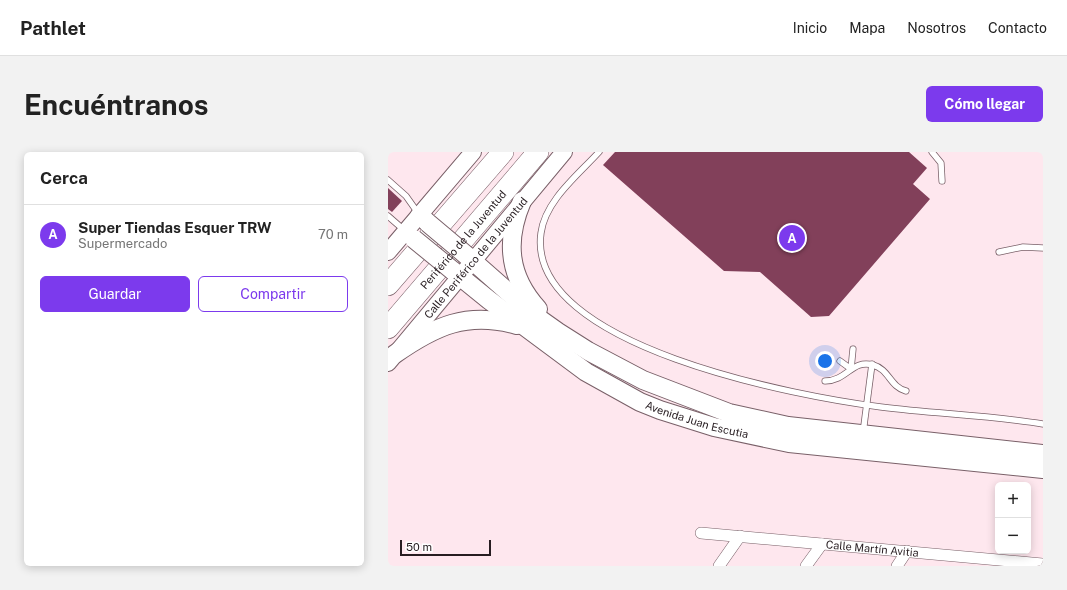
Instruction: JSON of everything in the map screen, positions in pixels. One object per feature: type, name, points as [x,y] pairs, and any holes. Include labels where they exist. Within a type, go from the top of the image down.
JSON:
[{"type":"highway","points":[[388,285],[503,152]]},
{"type":"highway","name":"Periférico de la Juventud","points":[[388,328],[538,152]]},
{"type":"main road","points":[[388,252],[410,235],[424,219],[473,152]]},
{"type":"main road","name":"Calle Periférico de la Juventud","points":[[392,359],[456,274],[564,152]]},
{"type":"main road","points":[[522,201],[511,233],[513,265],[522,289],[530,301],[558,332]]},
{"type":"main road","name":"Avenida Juan Escutia","points":[[424,219],[517,301],[558,332],[613,365],[669,391],[729,413],[788,426],[1043,454]]},
{"type":"main road","name":"Avenida Juan Escutia","points":[[410,235],[456,274],[524,327],[586,372],[640,402],[660,410],[729,431],[789,443],[1043,469]]},
{"type":"main road","points":[[392,359],[424,334],[458,322],[490,319],[524,327]]},
{"type":"main road","points":[[660,410],[669,391]]},
{"type":"street","name":"Calle Martín Avitia","points":[[701,533],[907,551],[989,562],[1043,564]]},
{"type":"street","points":[[720,566],[740,536]]},
{"type":"street","points":[[806,566],[822,544]]},
{"type":"street","points":[[897,566],[907,551]]},
{"type":"lane","points":[[599,152],[564,190],[550,208],[541,234],[544,266],[550,278],[569,301],[620,336],[662,354],[706,368],[809,396],[867,405],[1006,418],[1043,424]]},
{"type":"lane","points":[[932,152],[940,163],[942,181]]},
{"type":"lane","points":[[388,180],[406,196],[424,219]]},
{"type":"lane","points":[[388,216],[410,235]]},
{"type":"lane","points":[[999,252],[1024,247],[1043,248]]},
{"type":"lane","points":[[851,369],[853,349]]},
{"type":"lane","points":[[840,360],[851,369]]},
{"type":"lane","points":[[863,435],[872,364]]},
{"type":"lane","points":[[825,381],[838,380],[858,365],[872,364],[881,368],[887,373],[896,387],[906,391]]},
{"type":"building","points":[[615,152],[909,152],[927,168],[913,184],[930,199],[829,316],[811,317],[760,272],[724,271],[603,165]]},
{"type":"building","points":[[388,188],[402,201],[392,212],[388,209]]},
{"type":"place","name":"Super Tiendas Esquer TRW","points":[[792,238]]}]
